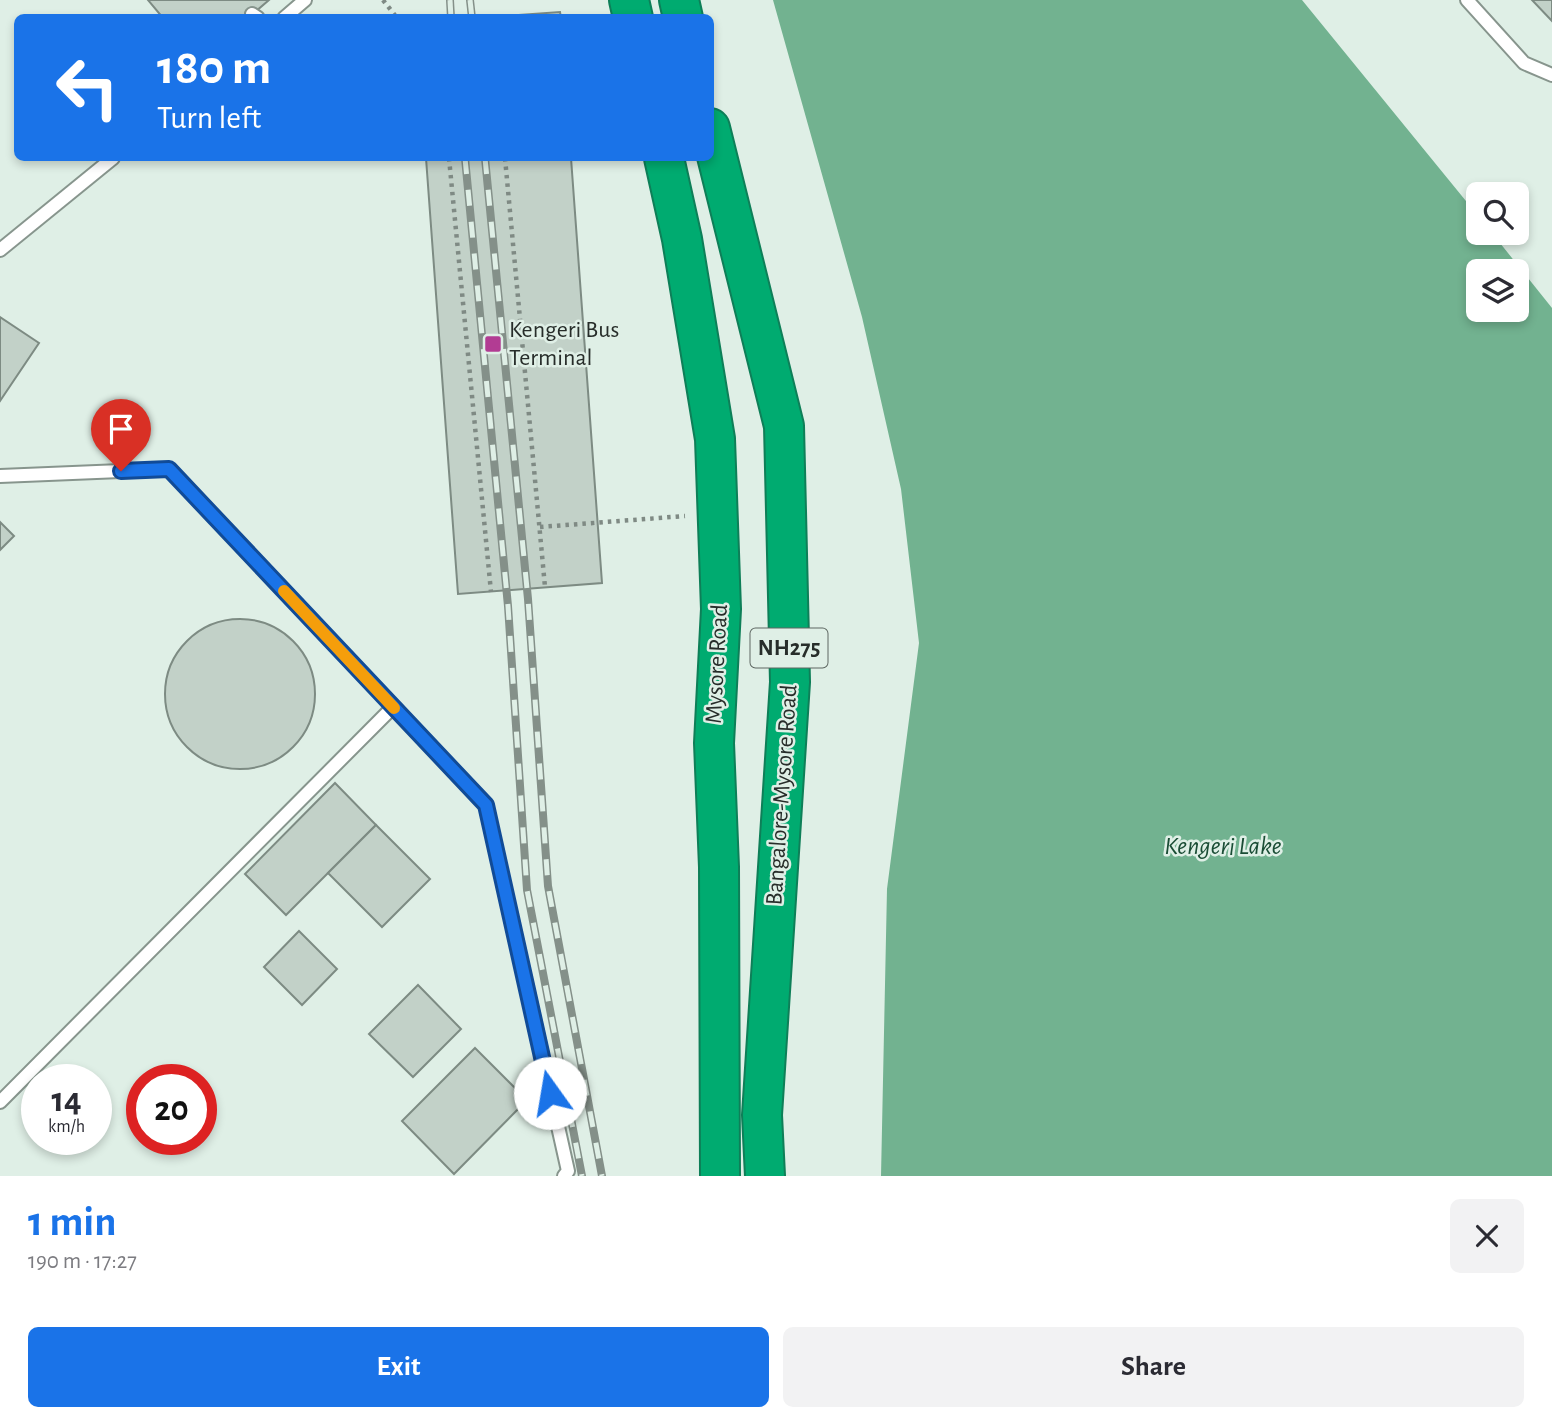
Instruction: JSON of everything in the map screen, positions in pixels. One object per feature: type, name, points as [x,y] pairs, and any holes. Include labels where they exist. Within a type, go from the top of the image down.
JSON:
[{"type":"highway","name":"Bangalore-Mysore Road","points":[[714,144],[784,426],[790,682],[762,1115],[765,1176]]},
{"type":"highway","name":"Mysore Road","points":[[665,161],[682,239],[715,439],[721,609],[714,743],[719,867],[720,1176]]},
{"type":"lane","points":[[289,14],[305,0]]},
{"type":"lane","points":[[1467,0],[1524,63],[1552,75]]},
{"type":"lane","points":[[0,250],[109,161]]},
{"type":"lane","points":[[0,476],[169,469],[486,805],[568,1171],[564,1176]]},
{"type":"lane","points":[[0,1102],[393,707]]},
{"type":"path","points":[[383,0],[394,14]]},
{"type":"path","points":[[449,161],[491,592]]},
{"type":"path","points":[[505,161],[545,587]]},
{"type":"path","points":[[540,527],[718,513]]},
{"type":"water","name":"Kengeri Lake","points":[[773,0],[1302,0],[1466,201],[1466,245],[1502,245],[1513,259],[1466,259],[1466,322],[1529,322],[1529,279],[1552,308],[1552,1176],[881,1176],[887,889],[919,643],[901,489],[862,317]]},
{"type":"building","points":[[148,0],[269,0],[253,14],[160,14]]},
{"type":"building","points":[[1532,0],[1552,0],[1552,21]]},
{"type":"building","points":[[426,161],[571,161],[602,583],[458,594]]},
{"type":"building","points":[[0,317],[39,343],[0,401]]},
{"type":"building","points":[[0,522],[14,536],[0,550]]},
{"type":"building","points":[[240,619],[269,625],[293,641],[309,665],[315,694],[309,723],[293,747],[269,763],[240,769],[211,763],[187,747],[171,723],[165,694],[171,665],[187,641],[211,625]]},
{"type":"building","points":[[335,783],[376,825],[286,915],[245,874]]},
{"type":"building","points":[[376,825],[430,879],[382,927],[328,873]]},
{"type":"building","points":[[299,931],[337,969],[302,1005],[264,967]]},
{"type":"building","points":[[418,985],[461,1029],[413,1077],[369,1034]]},
{"type":"building","points":[[475,1048],[527,1100],[454,1174],[402,1121]]},
{"type":"railway","points":[[450,0],[451,14]]},
{"type":"railway","points":[[470,0],[472,14]]},
{"type":"railway","points":[[465,161],[508,606],[527,890],[582,1176]]},
{"type":"railway","points":[[485,161],[528,599],[548,886],[602,1176]]},
{"type":"slow traffic","points":[[284,591],[394,708]]},
{"type":"place","name":"Kengeri Bus Terminal","points":[[493,344]]},
{"type":"route","points":[[121,471],[169,469],[486,805],[550,1093]]}]
